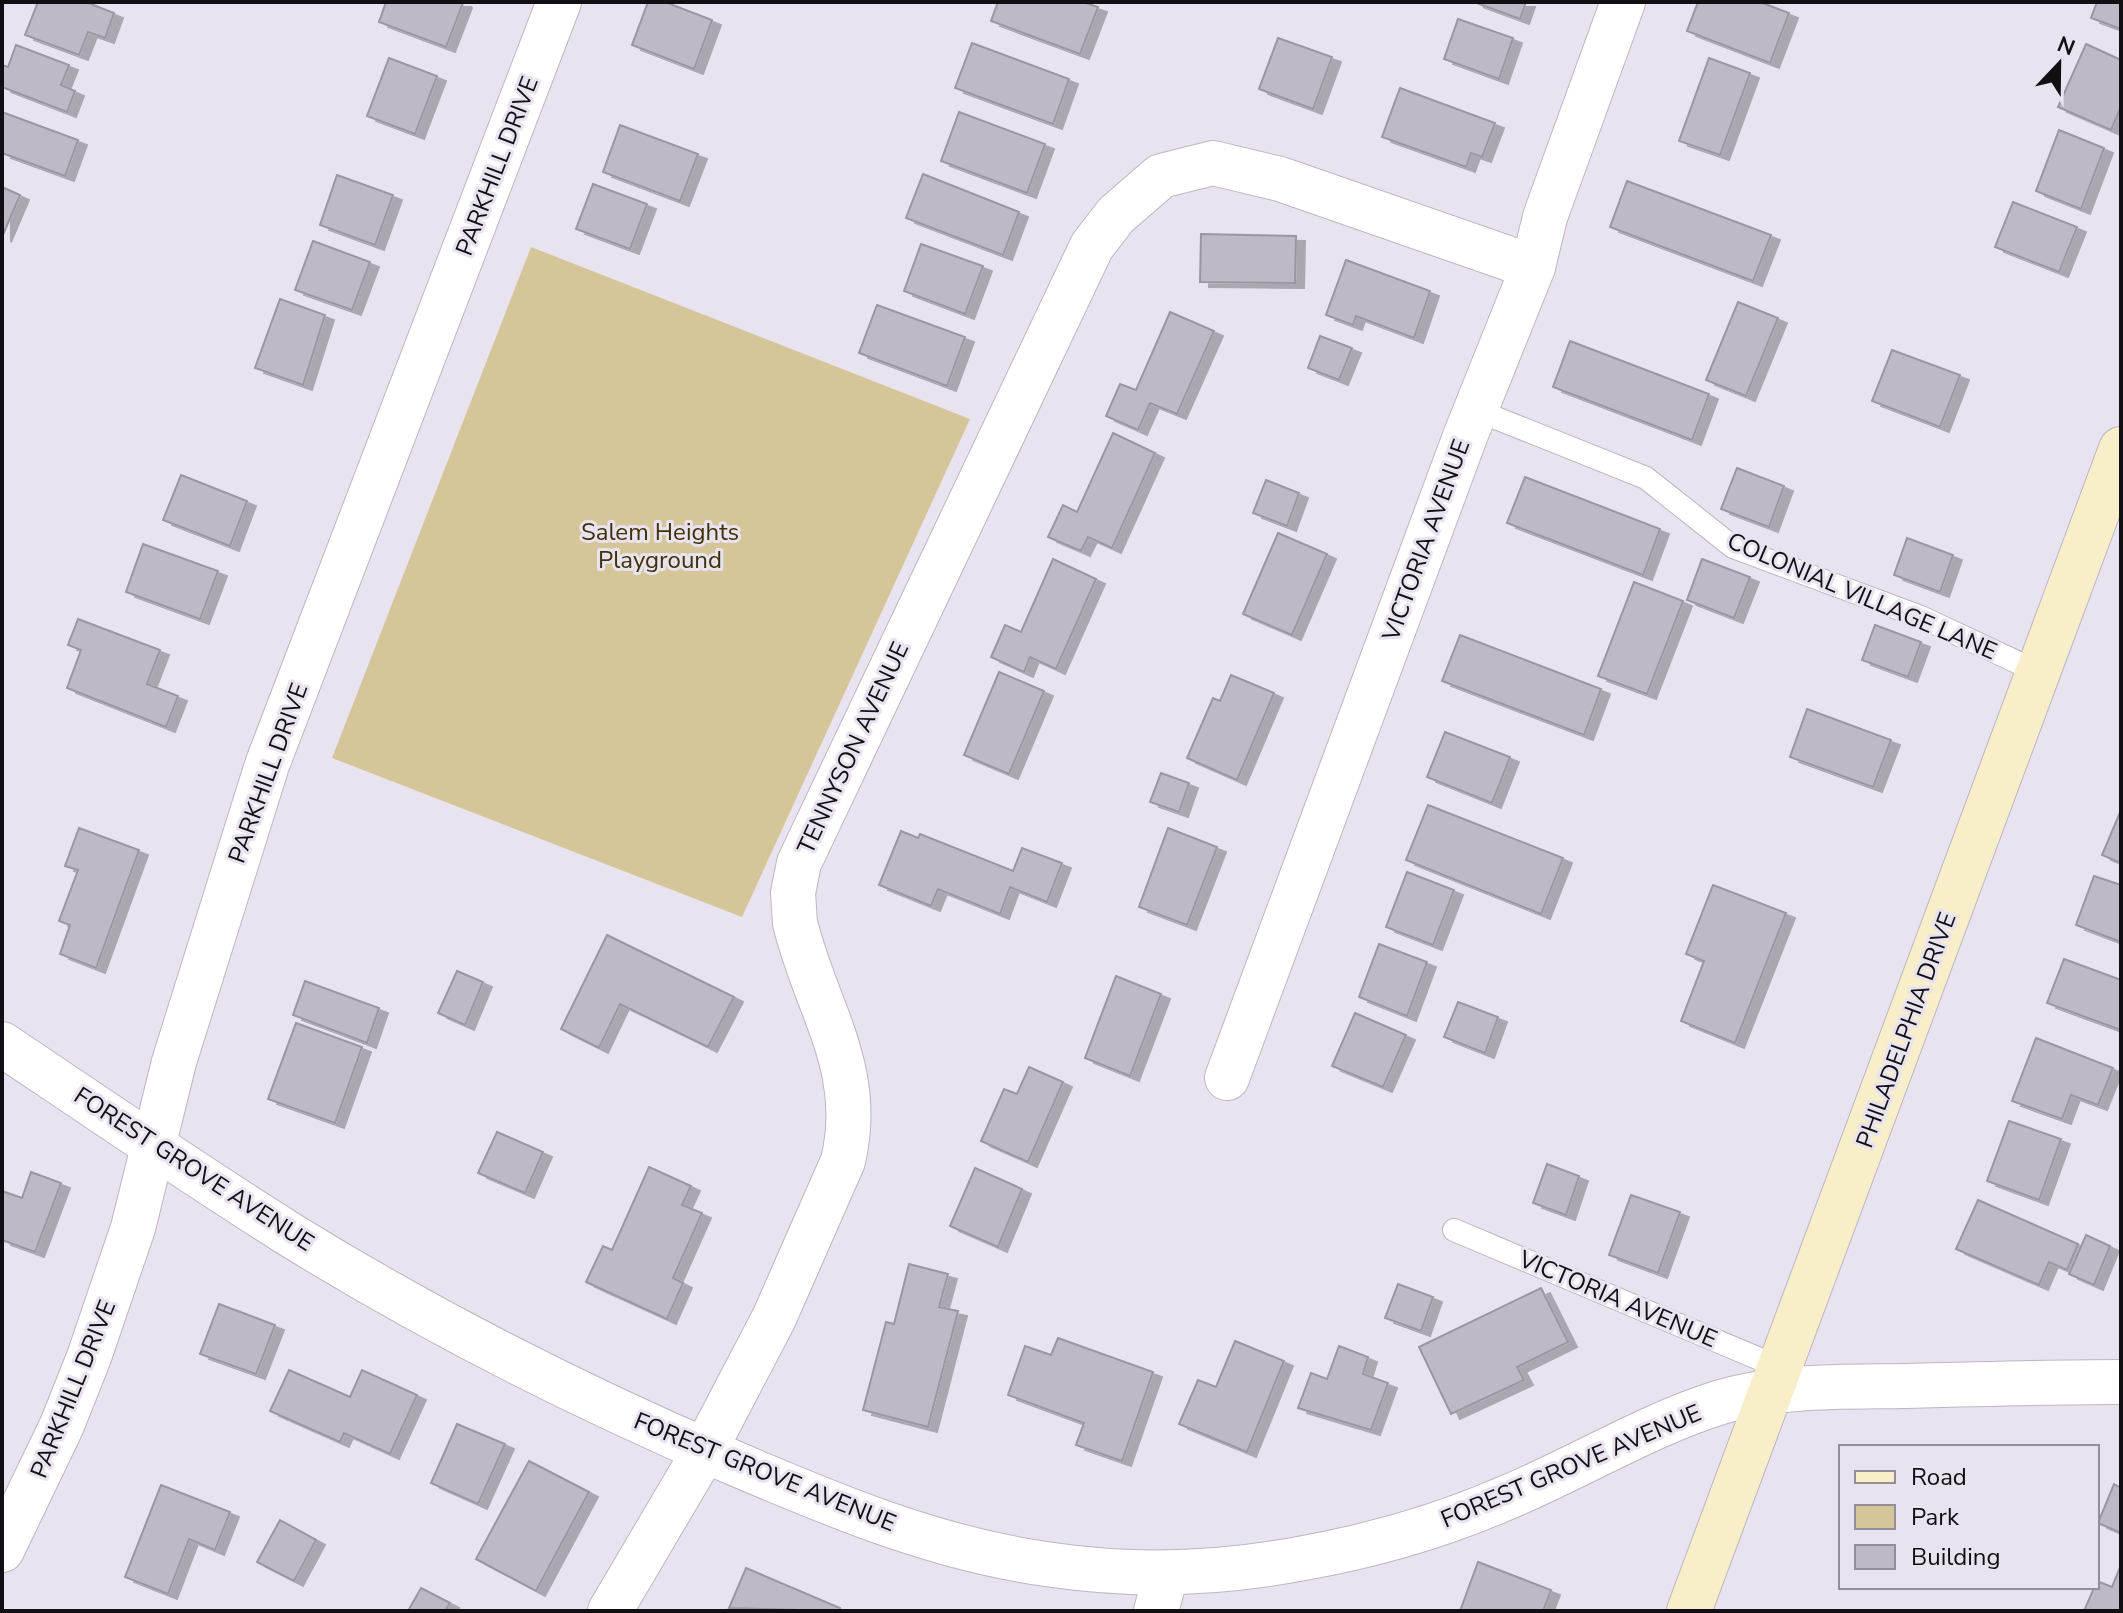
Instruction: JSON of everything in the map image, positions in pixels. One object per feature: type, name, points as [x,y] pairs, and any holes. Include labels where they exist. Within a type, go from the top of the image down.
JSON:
[{"type":"main road","name":"PHILADELPHIA DRIVE","points":[[1689,1611],[2121,449]]},
{"type":"street","name":"PARKHILL DRIVE","points":[[2,1550],[62,1425],[89,1357],[133,1228],[187,1017],[267,765],[559,2]]},
{"type":"street","name":"VICTORIA AVENUE","points":[[1227,1078],[1476,410],[1533,267],[1545,217],[1623,2]]},
{"type":"street","name":"TENNYSON AVENUE","points":[[610,1611],[705,1450],[774,1318],[843,1161],[850,1134],[846,1072],[803,954],[795,923],[793,893],[799,863],[1092,246],[1116,215],[1161,176],[1213,163],[1280,179],[1533,267]]},
{"type":"street","name":"FOREST GROVE AVENUE","points":[[2,1044],[293,1236],[525,1367],[836,1506],[968,1549],[1161,1593],[1412,1533],[1503,1500],[1624,1441],[1776,1380],[2121,1382]]},
{"type":"lane","name":"COLONIAL VILLAGE LANE","points":[[1476,410],[1646,478],[1733,547],[1921,617],[2038,672]]},
{"type":"lane","name":"VICTORIA AVENUE","points":[[1454,1230],[1776,1380]]},
{"type":"green space","name":"Salem Heights Playground","points":[[531,247],[970,419],[742,917],[332,758]]},
{"type":"building","points":[[38,2],[86,2],[114,13],[105,38],[88,32],[79,55],[25,35]]},
{"type":"building","points":[[386,2],[463,3],[446,47],[379,22]]},
{"type":"building","points":[[648,2],[665,2],[712,20],[694,69],[632,45]]},
{"type":"building","points":[[998,2],[1083,2],[1098,7],[1080,54],[991,21]]},
{"type":"building","points":[[1474,2],[1526,2],[1520,19]]},
{"type":"building","points":[[1698,2],[1760,2],[1789,13],[1770,63],[1687,31]]},
{"type":"building","points":[[2097,2],[2121,2],[2121,29],[2091,18]]},
{"type":"building","points":[[1458,19],[1513,38],[1499,79],[1444,59]]},
{"type":"building","points":[[1278,38],[1332,57],[1313,109],[1259,89]]},
{"type":"building","points":[[972,43],[1069,79],[1053,124],[955,88]]},
{"type":"building","points":[[2086,44],[2121,60],[2121,107],[2111,130],[2058,107]]},
{"type":"building","points":[[16,45],[69,65],[61,85],[75,91],[67,112],[2,87],[2,65],[8,67]]},
{"type":"building","points":[[389,58],[437,76],[415,134],[367,116]]},
{"type":"building","points":[[1709,58],[1750,73],[1720,155],[1679,141]]},
{"type":"building","points":[[1400,88],[1495,123],[1482,157],[1471,153],[1466,167],[1382,137]]},
{"type":"building","points":[[2,112],[78,140],[65,176],[2,153]]},
{"type":"building","points":[[959,112],[1045,144],[1027,193],[941,161]]},
{"type":"building","points":[[620,125],[698,154],[680,201],[603,172]]},
{"type":"building","points":[[2059,130],[2104,148],[2081,209],[2036,191]]},
{"type":"building","points":[[923,174],[1019,212],[1003,255],[906,218]]},
{"type":"building","points":[[337,175],[393,195],[375,245],[320,225]]},
{"type":"building","points":[[1627,181],[1771,235],[1753,281],[1610,227]]},
{"type":"building","points":[[593,184],[647,204],[630,249],[576,229]]},
{"type":"building","points":[[2,187],[20,195],[2,237]]},
{"type":"building","points":[[2013,202],[2077,227],[2059,272],[1995,247]]},
{"type":"building","points":[[1201,234],[1296,236],[1295,283],[1200,282]]},
{"type":"building","points":[[313,241],[370,262],[352,310],[295,290]]},
{"type":"building","points":[[921,244],[983,266],[965,314],[904,291]]},
{"type":"building","points":[[1346,260],[1430,291],[1414,338],[1356,316],[1353,325],[1326,315]]},
{"type":"building","points":[[280,299],[325,315],[303,385],[255,368]]},
{"type":"building","points":[[1738,302],[1778,318],[1746,396],[1706,380]]},
{"type":"building","points":[[877,305],[965,337],[947,386],[859,353]]},
{"type":"building","points":[[1170,312],[1214,331],[1177,414],[1150,403],[1138,430],[1106,416],[1120,384],[1136,390]]},
{"type":"building","points":[[1320,336],[1352,348],[1339,380],[1308,368]]},
{"type":"building","points":[[1570,341],[1709,394],[1692,440],[1553,387]]},
{"type":"building","points":[[1892,350],[1960,375],[1940,427],[1872,401]]},
{"type":"building","points":[[1113,433],[1155,453],[1112,548],[1088,537],[1081,551],[1048,537],[1063,505],[1077,512]]},
{"type":"building","points":[[1737,468],[1784,486],[1769,527],[1721,509]]},
{"type":"building","points":[[181,475],[247,501],[230,546],[163,520]]},
{"type":"building","points":[[1525,477],[1660,529],[1643,575],[1507,523]]},
{"type":"building","points":[[1266,480],[1299,493],[1287,526],[1253,513]]},
{"type":"building","points":[[1278,533],[1327,554],[1292,635],[1243,614]]},
{"type":"building","points":[[1907,538],[1953,555],[1940,592],[1894,575]]},
{"type":"building","points":[[143,544],[218,571],[200,619],[126,592]]},
{"type":"building","points":[[1053,559],[1096,579],[1056,669],[1030,657],[1024,672],[991,657],[1005,625],[1021,632]]},
{"type":"building","points":[[1702,559],[1750,577],[1734,618],[1687,600]]},
{"type":"building","points":[[1634,582],[1683,601],[1647,694],[1598,676]]},
{"type":"building","points":[[78,619],[160,650],[147,684],[178,696],[166,727],[67,688],[81,650],[68,645]]},
{"type":"building","points":[[1875,625],[1921,642],[1908,677],[1862,660]]},
{"type":"building","points":[[1460,635],[1601,689],[1584,735],[1442,681]]},
{"type":"building","points":[[999,672],[1044,691],[1009,774],[964,755]]},
{"type":"building","points":[[1231,675],[1274,693],[1237,780],[1187,758],[1213,698],[1220,701]]},
{"type":"building","points":[[1807,709],[1891,740],[1873,787],[1790,757]]},
{"type":"building","points":[[1445,732],[1510,757],[1492,803],[1427,777]]},
{"type":"building","points":[[1161,773],[1189,783],[1179,812],[1150,802]]},
{"type":"building","points":[[1428,805],[1563,858],[1541,914],[1406,860]]},
{"type":"building","points":[[2121,810],[2121,863],[2102,855]]},
{"type":"building","points":[[79,828],[139,850],[96,968],[60,954],[70,925],[59,921],[78,870],[65,866]]},
{"type":"building","points":[[1168,828],[1217,847],[1187,925],[1139,907]]},
{"type":"building","points":[[901,831],[918,838],[920,834],[1013,871],[1022,848],[1062,863],[1047,902],[1010,887],[1000,914],[938,889],[931,906],[879,885]]},
{"type":"building","points":[[1407,872],[1454,890],[1433,945],[1386,927]]},
{"type":"building","points":[[2094,876],[2121,885],[2121,942],[2076,925]]},
{"type":"building","points":[[1713,885],[1786,913],[1735,1043],[1681,1021],[1704,961],[1686,954]]},
{"type":"building","points":[[607,935],[734,997],[708,1047],[620,1004],[599,1048],[561,1029]]},
{"type":"building","points":[[1379,944],[1427,962],[1407,1016],[1359,997]]},
{"type":"building","points":[[2064,959],[2121,980],[2121,1030],[2047,1003]]},
{"type":"building","points":[[457,971],[483,982],[465,1025],[438,1013]]},
{"type":"building","points":[[1116,976],[1161,994],[1130,1076],[1085,1058]]},
{"type":"building","points":[[305,981],[379,1008],[367,1043],[293,1015]]},
{"type":"building","points":[[1458,1002],[1498,1017],[1485,1053],[1444,1037]]},
{"type":"building","points":[[1355,1013],[1406,1035],[1383,1087],[1332,1066]]},
{"type":"building","points":[[296,1023],[362,1047],[335,1123],[268,1099]]},
{"type":"building","points":[[2036,1038],[2113,1068],[2098,1105],[2071,1095],[2062,1119],[2012,1101]]},
{"type":"building","points":[[1029,1067],[1063,1082],[1028,1162],[981,1141],[1004,1089],[1017,1094]]},
{"type":"building","points":[[2009,1121],[2061,1139],[2039,1200],[1987,1181]]},
{"type":"building","points":[[497,1132],[543,1152],[525,1193],[478,1173]]},
{"type":"building","points":[[1547,1164],[1579,1176],[1566,1215],[1533,1203]]},
{"type":"building","points":[[649,1167],[691,1186],[682,1205],[702,1213],[673,1278],[683,1283],[667,1319],[586,1282],[603,1246],[612,1250]]},
{"type":"building","points":[[975,1168],[1022,1189],[998,1247],[950,1226]]},
{"type":"building","points":[[31,1172],[61,1183],[35,1252],[2,1240],[2,1191],[22,1198]]},
{"type":"building","points":[[1631,1195],[1680,1212],[1658,1273],[1609,1255]]},
{"type":"building","points":[[1978,1200],[2078,1244],[2067,1270],[2049,1262],[2039,1285],[1956,1249]]},
{"type":"building","points":[[2086,1235],[2110,1246],[2094,1285],[2069,1274]]},
{"type":"building","points":[[909,1264],[948,1274],[939,1307],[958,1311],[928,1427],[863,1410],[886,1322],[894,1324]]},
{"type":"building","points":[[1398,1284],[1433,1297],[1421,1331],[1385,1318]]},
{"type":"building","points":[[1541,1288],[1568,1342],[1517,1367],[1524,1380],[1451,1414],[1419,1347]]},
{"type":"building","points":[[219,1304],[275,1325],[256,1374],[200,1354]]},
{"type":"building","points":[[1058,1338],[1153,1372],[1122,1461],[1076,1445],[1084,1423],[1008,1395],[1025,1346],[1051,1355]]},
{"type":"building","points":[[1235,1341],[1284,1361],[1247,1452],[1179,1424],[1198,1380],[1216,1387]]},
{"type":"building","points":[[1339,1346],[1368,1357],[1363,1374],[1388,1383],[1371,1430],[1298,1408],[1311,1373],[1327,1379]]},
{"type":"building","points":[[289,1370],[350,1397],[362,1370],[417,1395],[390,1454],[344,1433],[340,1442],[270,1411]]},
{"type":"building","points":[[457,1424],[505,1444],[478,1504],[431,1483]]},
{"type":"building","points":[[529,1461],[589,1492],[536,1591],[476,1559]]},
{"type":"building","points":[[2114,1484],[2121,1488],[2121,1533],[2099,1523]]},
{"type":"building","points":[[161,1485],[230,1512],[215,1550],[189,1539],[168,1594],[125,1577]]},
{"type":"building","points":[[280,1520],[316,1540],[294,1581],[257,1562]]},
{"type":"building","points":[[1478,1562],[1551,1590],[1543,1611],[1460,1611]]},
{"type":"building","points":[[2121,1565],[2121,1611],[2084,1611],[2094,1589],[2099,1589],[2099,1582],[2112,1587]]},
{"type":"building","points":[[746,1568],[840,1608],[839,1611],[729,1608]]},
{"type":"building","points":[[421,1588],[450,1603],[445,1611],[408,1611]]}]
